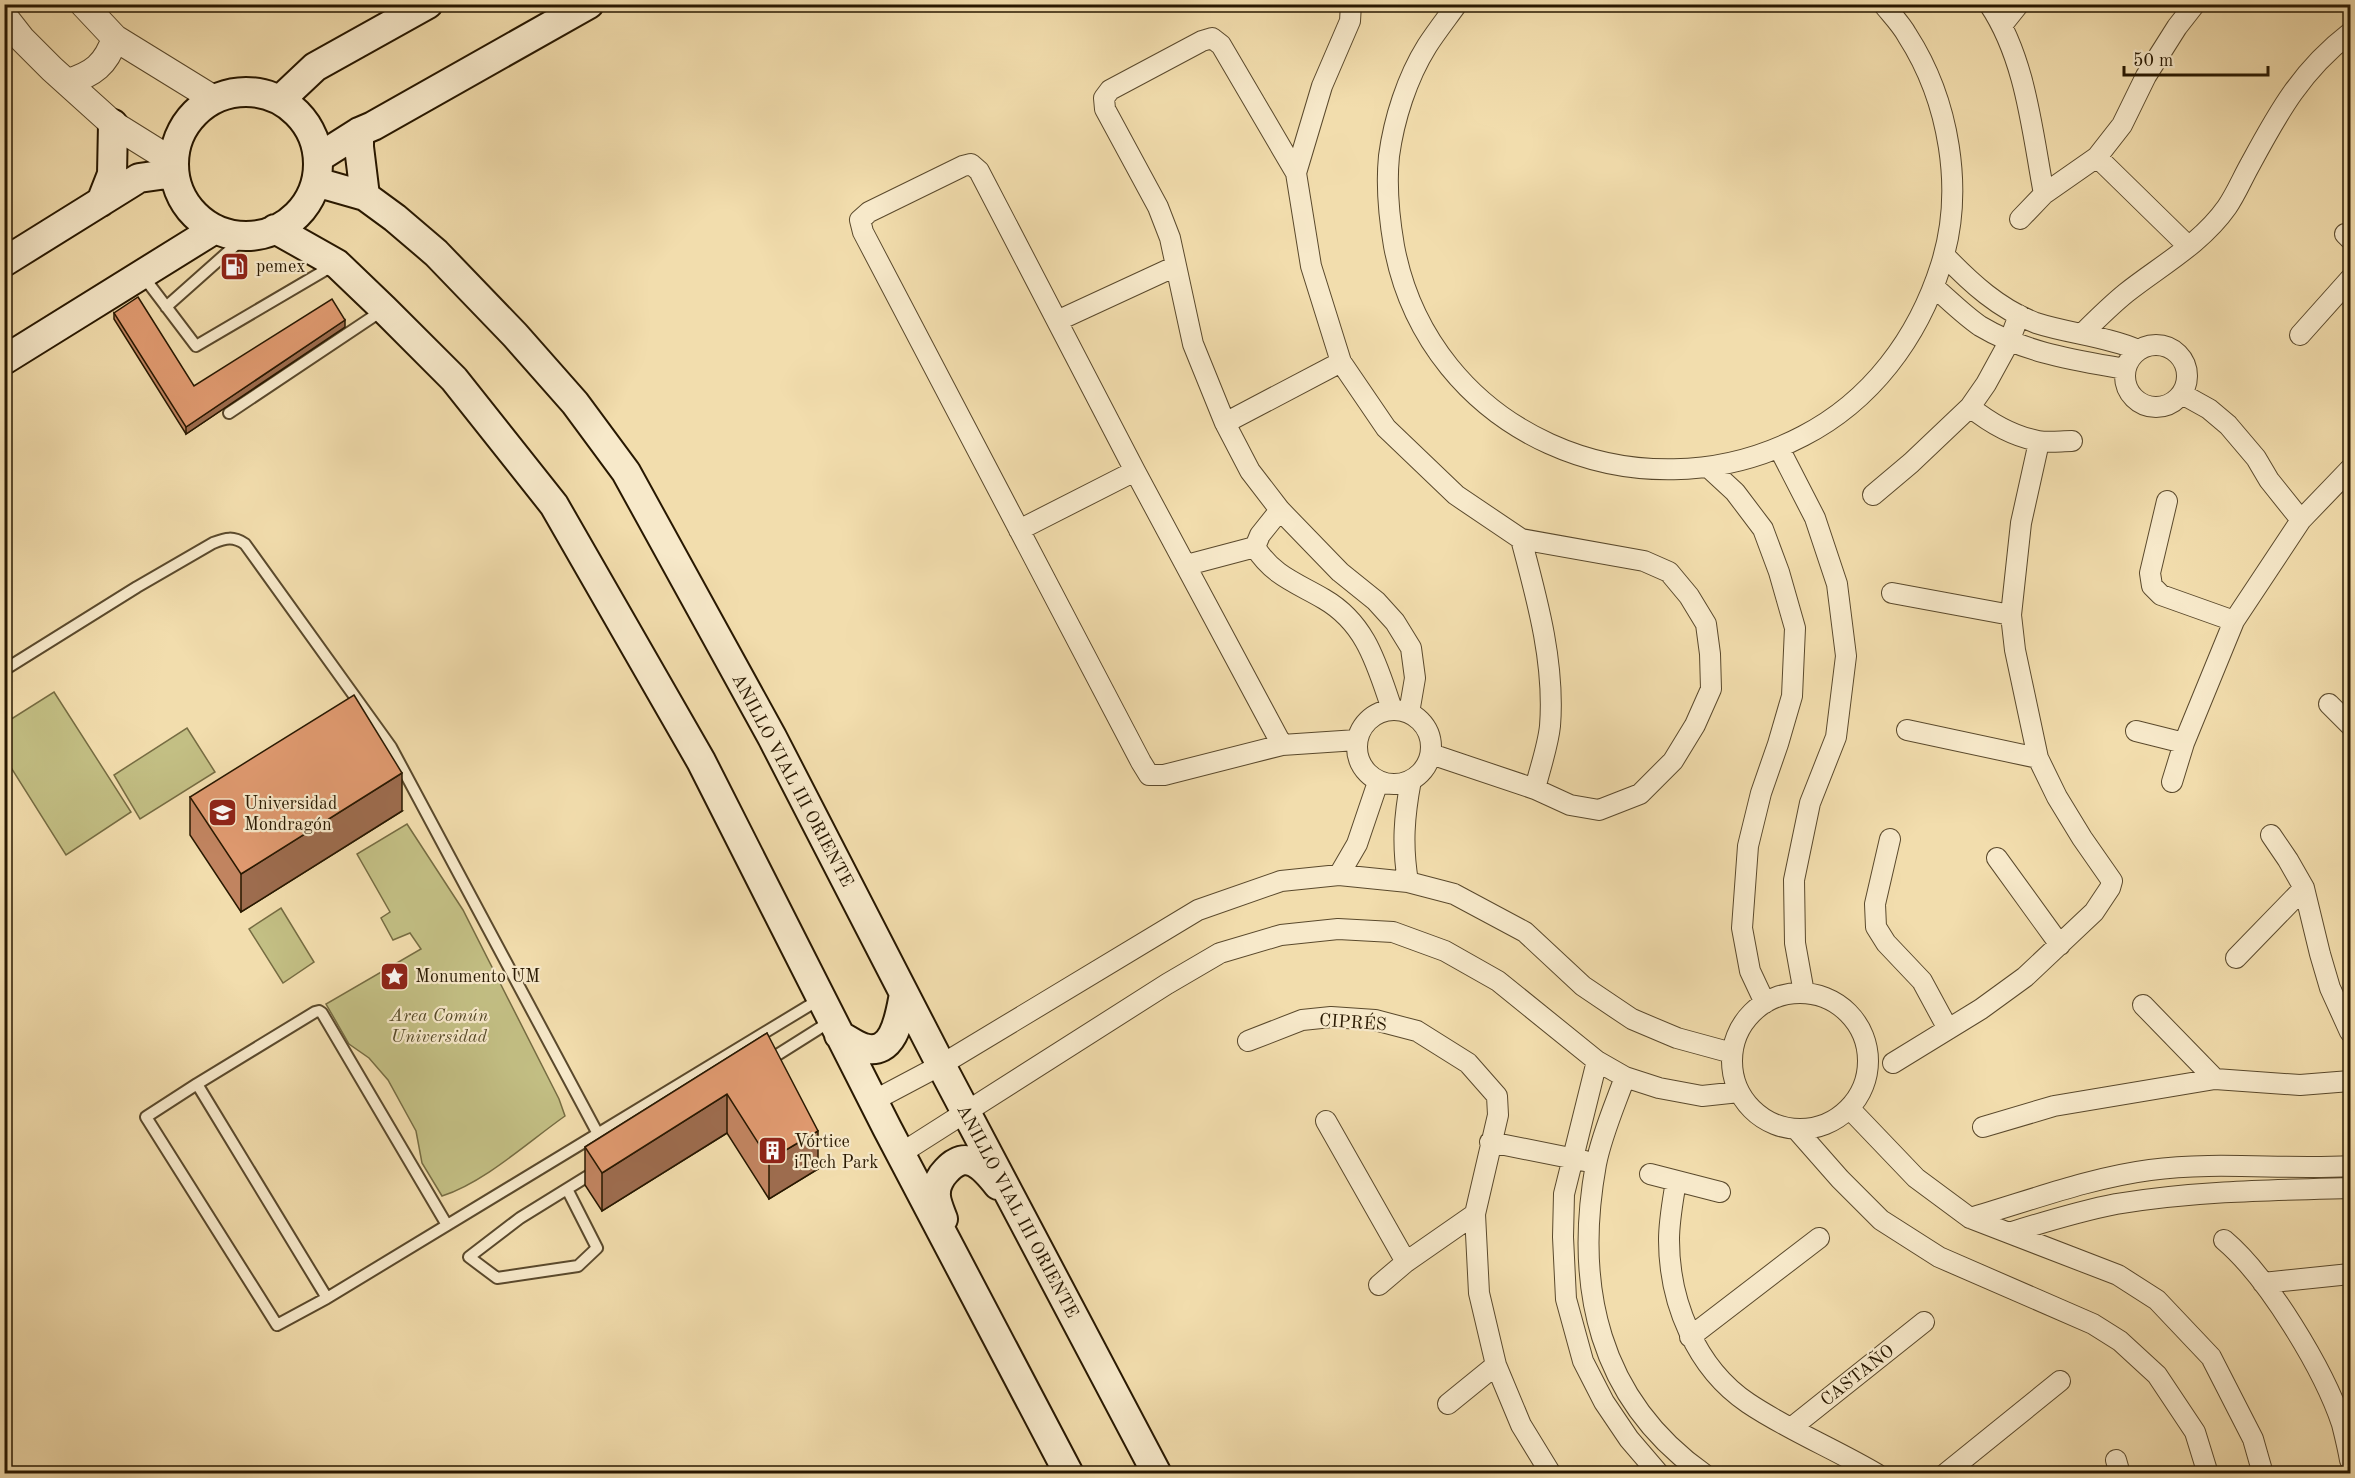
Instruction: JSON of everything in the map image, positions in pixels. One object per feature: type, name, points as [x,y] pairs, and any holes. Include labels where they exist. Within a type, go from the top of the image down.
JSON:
[{"type":"main road","points":[[280,100],[315,67],[428,4]]},
{"type":"main road","points":[[317,170],[359,132],[589,4]]},
{"type":"main road","points":[[247,91],[280,100],[299,115],[313,135],[317,170],[307,202],[293,218],[275,229],[247,236],[215,229],[192,212],[178,187],[174,168],[179,137],[193,115],[214,99],[247,91]]},
{"type":"main road","points":[[102,202],[111,174],[113,124]]},
{"type":"main road","points":[[359,132],[358,147],[365,196]]},
{"type":"main road","points":[[4,262],[139,178],[174,168]]},
{"type":"main road","name":"ANILLO VIAL III ORIENTE","points":[[317,170],[365,196],[436,253],[515,335],[575,403],[626,472],[772,736],[941,1065],[1157,1473]]},
{"type":"main road","points":[[4,360],[215,229]]},
{"type":"main road","points":[[275,229],[337,264],[384,309],[454,379],[554,505],[701,761],[900,1154],[1069,1473]]},
{"type":"main road","points":[[830,1018],[866,1049],[880,1048],[894,1035],[904,994]]},
{"type":"main road","points":[[951,1250],[935,1193],[942,1175],[953,1163],[962,1159],[985,1169],[1015,1204]]},
{"type":"street","points":[[83,4],[115,38],[214,99]]},
{"type":"street","points":[[1296,172],[1323,86],[1350,21],[1351,4]]},
{"type":"street","points":[[1457,4],[1426,48],[1402,100],[1389,156],[1388,213],[1399,270],[1420,323],[1452,370],[1493,410],[1542,441],[1595,461],[1652,470],[1709,468],[1745,460],[1779,448],[1820,427],[1856,400],[1888,367],[1914,329],[1934,287],[1944,255],[1952,198],[1948,141],[1933,85],[1907,34],[1883,4]]},
{"type":"street","points":[[1989,4],[2003,24],[2016,59],[2044,194]]},
{"type":"street","points":[[2003,24],[2019,4]]},
{"type":"street","points":[[2020,219],[2044,194],[2097,157],[2122,125],[2146,76],[2177,27],[2195,4]]},
{"type":"street","points":[[4,16],[22,39],[52,69],[113,124],[174,168]]},
{"type":"street","points":[[2082,334],[2125,294],[2206,231],[2227,207],[2296,85],[2331,48],[2350,33]]},
{"type":"street","points":[[68,82],[87,76],[102,63],[111,50],[115,38]]},
{"type":"street","points":[[1401,711],[1415,678],[1411,648],[1395,622],[1376,601],[1340,572],[1280,510],[1250,471],[1225,423],[1193,344],[1170,238],[1158,207],[1105,109],[1104,98],[1110,90],[1202,41],[1212,38],[1221,45],[1296,172],[1311,266],[1341,362],[1386,428],[1456,495],[1521,539],[1644,561],[1669,572],[1689,596],[1706,624],[1711,689],[1695,725],[1673,761],[1640,794],[1599,810],[1570,805],[1535,789],[1431,754]]},
{"type":"street","points":[[2097,157],[2188,246]]},
{"type":"street","points":[[1282,745],[1135,471],[979,171],[970,164],[963,166],[869,212],[860,220],[863,232],[1149,775],[1164,775],[1282,745],[1357,740]]},
{"type":"street","points":[[1944,255],[1999,306],[2036,323],[2120,342],[2138,350]]},
{"type":"street","points":[[1057,321],[1176,266]]},
{"type":"street","points":[[2300,335],[2350,279]]},
{"type":"street","points":[[1934,287],[1978,324],[2009,342],[2046,354],[2125,369]]},
{"type":"street","points":[[1873,495],[1911,463],[1970,407],[1986,384],[2009,342],[2019,315]]},
{"type":"street","points":[[2152,345],[2167,346],[2179,354],[2186,367],[2187,381],[2182,394],[2171,404],[2157,408],[2143,406],[2132,397],[2125,384],[2125,369],[2130,358],[2138,350],[2152,345]]},
{"type":"street","points":[[1225,423],[1341,362]]},
{"type":"street","points":[[2182,394],[2209,409],[2228,425],[2256,458],[2269,480],[2301,520]]},
{"type":"street","points":[[1970,407],[1992,424],[2040,442],[2072,441]]},
{"type":"street","points":[[1893,1063],[1981,1009],[2025,976],[2094,912],[2112,881],[2057,797],[2038,758],[2016,650],[2011,615],[2021,523],[2040,442]]},
{"type":"street","points":[[1779,448],[1815,518],[1837,584],[1846,656],[1836,737],[1810,803],[1794,880],[1795,943],[1804,993]]},
{"type":"street","points":[[1709,468],[1735,492],[1763,529],[1796,628],[1792,696],[1779,744],[1761,793],[1748,846],[1742,928],[1750,971],[1765,1003]]},
{"type":"street","points":[[2172,782],[2184,743],[2234,621],[2301,520],[2350,469]]},
{"type":"street","points":[[1019,530],[1135,471]]},
{"type":"street","points":[[2166,501],[2150,573],[2152,586],[2161,595],[2234,621]]},
{"type":"street","points":[[1255,547],[1260,535],[1280,510]]},
{"type":"street","points":[[1521,539],[1538,604],[1550,679],[1550,727],[1535,789]]},
{"type":"street","points":[[1187,565],[1255,547]]},
{"type":"street","points":[[1255,547],[1262,559],[1293,584],[1325,599],[1348,617],[1368,643],[1401,711],[1422,723],[1430,737],[1431,754],[1424,770],[1411,780],[1395,785],[1378,782],[1365,772],[1357,757],[1357,740],[1363,725],[1376,714],[1401,711]]},
{"type":"street","points":[[1892,593],[2011,615]]},
{"type":"street","points":[[2329,704],[2350,725]]},
{"type":"street","points":[[1907,730],[2038,758]]},
{"type":"street","points":[[2136,730],[2184,743]]},
{"type":"street","points":[[1408,882],[1403,851],[1405,816],[1411,780]]},
{"type":"street","points":[[1339,875],[1357,844],[1378,782]]},
{"type":"street","points":[[2271,835],[2289,860],[2304,888],[2330,988],[2350,1032]]},
{"type":"street","points":[[1890,839],[1875,904],[1876,927],[1886,943],[1922,981],[1948,1029]]},
{"type":"street","points":[[1997,858],[2060,945]]},
{"type":"street","points":[[873,1101],[941,1065],[1198,910],[1281,881],[1339,875],[1408,882],[1454,894],[1525,932],[1583,986],[1632,1018],[1677,1038],[1732,1053]]},
{"type":"street","points":[[2236,958],[2304,888]]},
{"type":"street","points":[[900,1154],[1167,984],[1220,953],[1281,935],[1338,928],[1394,932],[1445,951],[1498,981],[1597,1061],[1625,1077],[1659,1088],[1701,1096],[1739,1092]]},
{"type":"street","points":[[1804,993],[1822,997],[1840,1005],[1863,1035],[1868,1054],[1866,1074],[1860,1092],[1849,1108],[1833,1120],[1815,1127],[1796,1129],[1773,1124],[1753,1111],[1739,1092],[1733,1073],[1732,1053],[1738,1033],[1749,1016],[1765,1003],[1783,995],[1804,993]]},
{"type":"street","points":[[2142,1005],[2215,1079]]},
{"type":"street","name":"CIPRÉS","points":[[1248,1041],[1302,1020],[1331,1017],[1376,1020],[1417,1031],[1468,1063],[1497,1096],[1498,1114],[1475,1214],[1479,1293],[1496,1365],[1521,1425],[1551,1473]]},
{"type":"street","points":[[1597,1061],[1564,1194],[1563,1237],[1566,1299],[1583,1361],[1604,1402],[1623,1430],[1659,1473]]},
{"type":"street","points":[[1625,1077],[1597,1163],[1588,1230],[1589,1274],[1596,1316],[1614,1371],[1650,1426],[1689,1463],[1704,1473]]},
{"type":"street","points":[[1983,1127],[2054,1106],[2215,1079],[2300,1085],[2350,1081]]},
{"type":"street","points":[[1586,1105],[1612,1113]]},
{"type":"street","points":[[1849,1108],[1916,1178],[1970,1218],[2118,1275],[2157,1300],[2211,1357],[2253,1439],[2263,1473]]},
{"type":"street","points":[[1326,1121],[1406,1262]]},
{"type":"street","points":[[1796,1129],[1840,1179],[1881,1220],[1939,1257],[2093,1324],[2120,1341],[2157,1375],[2195,1432],[2208,1473]]},
{"type":"street","points":[[1490,1142],[1597,1163]]},
{"type":"street","points":[[1970,1218],[2101,1179],[2165,1168],[2350,1166]]},
{"type":"street","points":[[2165,1168],[2170,1197]]},
{"type":"street","points":[[1650,1174],[1720,1192]]},
{"type":"street","points":[[2101,1179],[2106,1207]]},
{"type":"street","points":[[1676,1181],[1669,1240],[1673,1281],[1690,1337],[1714,1374],[1746,1402],[1877,1473]]},
{"type":"street","points":[[2010,1233],[2049,1220],[2106,1207],[2170,1197],[2253,1190],[2350,1188]]},
{"type":"street","points":[[1379,1285],[1406,1262],[1475,1214]]},
{"type":"street","points":[[1690,1337],[1819,1238]]},
{"type":"street","points":[[2224,1240],[2234,1248],[2274,1298],[2323,1378],[2342,1424],[2350,1460]]},
{"type":"street","points":[[2263,1283],[2350,1274]]},
{"type":"street","name":"CASTAÑO","points":[[1791,1428],[1924,1322]]},
{"type":"street","points":[[1448,1404],[1496,1365]]},
{"type":"street","points":[[1945,1473],[2060,1381]]},
{"type":"lane","points":[[166,307],[247,236]]},
{"type":"lane","points":[[141,273],[195,346],[337,264]]},
{"type":"lane","points":[[229,413],[384,309]]},
{"type":"lane","points":[[4,670],[137,587],[213,543],[226,538],[236,538],[245,544],[391,747],[598,1134]]},
{"type":"lane","points":[[447,1225],[319,1011],[274,1035],[146,1117],[277,1325],[327,1298],[598,1134],[830,1018]]},
{"type":"lane","points":[[753,1071],[830,1018]]},
{"type":"lane","points":[[197,1084],[327,1298]]},
{"type":"lane","points":[[567,1189],[597,1248],[578,1266],[497,1278],[470,1257],[520,1218],[606,1164]]},
{"type":"green space","points":[[54,692],[131,812],[66,855],[5,758],[5,723]]},
{"type":"green space","points":[[187,728],[215,772],[140,819],[114,775]]},
{"type":"green space","name":"Area Común Universidad","points":[[407,824],[463,910],[559,1099],[565,1116],[490,1171],[458,1190],[442,1196],[422,1163],[416,1131],[388,1080],[369,1058],[349,1044],[326,1004],[421,949],[410,933],[393,940],[381,918],[390,912],[357,854]]},
{"type":"green space","points":[[281,908],[314,962],[283,983],[249,929]]},
{"type":"building","points":[[138,297],[194,386],[332,299],[345,320],[186,427],[114,313]]},
{"type":"building","points":[[354,695],[402,773],[241,874],[190,797]]},
{"type":"building","points":[[767,1033],[818,1131],[769,1160],[727,1094],[602,1173],[585,1147]]},
{"type":"place","name":"pemex","points":[[235,266]]},
{"type":"place","name":"Universidad Mondragón","points":[[223,813]]},
{"type":"place","name":"Monumento UM","points":[[394,976]]},
{"type":"place","name":"Vórtice iTech Park","points":[[773,1151]]}]
